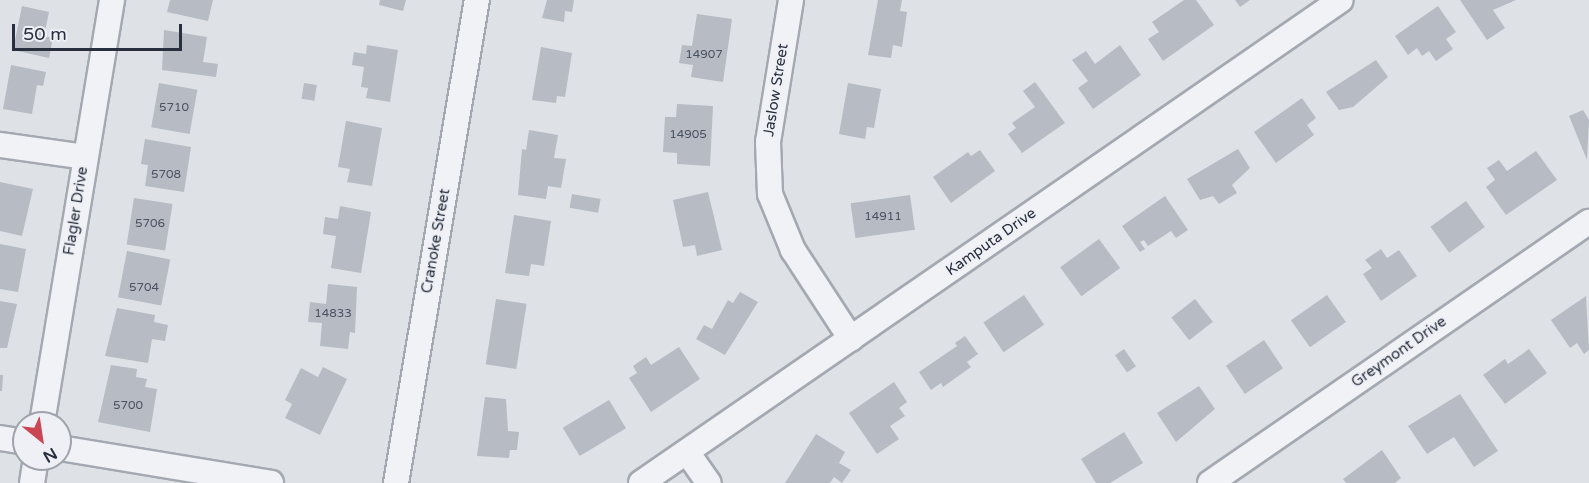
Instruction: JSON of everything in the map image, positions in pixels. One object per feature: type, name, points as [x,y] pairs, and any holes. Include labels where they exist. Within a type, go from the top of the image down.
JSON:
[{"type":"street","name":"Flagler Drive","points":[[44,411],[112,0]]},
{"type":"street","name":"Cranoke Street","points":[[396,483],[477,0]]},
{"type":"street","name":"Jaslow Street","points":[[791,0],[768,142],[770,194],[793,250],[851,339]]},
{"type":"street","name":"Kamputa Drive","points":[[641,483],[1341,0]]},
{"type":"street","points":[[0,145],[85,157]]},
{"type":"street","name":"Greymont Drive","points":[[1210,483],[1589,222]]},
{"type":"street","points":[[72,450],[272,483]]},
{"type":"street","points":[[687,452],[709,483]]},
{"type":"building","points":[[170,0],[213,0],[208,21],[167,12]]},
{"type":"building","points":[[380,0],[406,0],[403,11],[379,5]]},
{"type":"building","points":[[547,0],[574,0],[572,12],[565,11],[564,22],[542,18]]},
{"type":"building","points":[[878,0],[902,0],[900,11],[907,12],[902,47],[893,45],[891,58],[868,55]]},
{"type":"building","points":[[1184,0],[1196,0],[1214,25],[1163,61],[1148,39],[1159,32],[1152,22]]},
{"type":"building","points":[[1235,0],[1250,0],[1240,7]]},
{"type":"building","points":[[1460,0],[1516,0],[1493,10],[1505,28],[1487,40]]},
{"type":"building","points":[[22,6],[49,12],[44,36],[53,38],[49,58],[13,50]]},
{"type":"building","points":[[1438,6],[1456,32],[1446,39],[1453,49],[1436,61],[1429,51],[1422,56],[1417,48],[1408,55],[1395,36]]},
{"type":"building","points":[[697,14],[732,19],[723,82],[691,77],[693,65],[679,63],[682,45],[692,46]]},
{"type":"building","points":[[164,30],[207,37],[203,62],[218,64],[216,77],[162,70]]},
{"type":"building","points":[[367,45],[398,50],[390,102],[366,98],[368,88],[361,87],[364,67],[352,65],[354,52],[366,54]]},
{"type":"building","points":[[1120,45],[1141,75],[1093,109],[1078,88],[1088,81],[1072,60],[1086,51],[1095,64]]},
{"type":"building","points":[[541,47],[572,53],[565,97],[557,96],[556,103],[532,100]]},
{"type":"building","points":[[1376,60],[1388,77],[1353,107],[1339,110],[1326,92]]},
{"type":"building","points":[[11,65],[46,72],[43,86],[37,85],[32,114],[3,109]]},
{"type":"building","points":[[1035,82],[1065,123],[1022,153],[1008,134],[1016,128],[1012,123],[1035,107],[1023,91]]},
{"type":"building","points":[[159,83],[197,90],[190,134],[151,127]]},
{"type":"building","points":[[304,83],[317,85],[314,101],[301,99]]},
{"type":"building","points":[[848,83],[881,89],[874,128],[867,127],[865,139],[839,134]]},
{"type":"building","points":[[1302,98],[1316,118],[1307,125],[1314,135],[1276,163],[1254,132]]},
{"type":"building","points":[[677,104],[713,106],[710,166],[677,164],[677,153],[663,152],[665,117],[676,117]]},
{"type":"building","points":[[1583,110],[1589,120],[1587,160],[1569,116]]},
{"type":"building","points":[[346,121],[382,128],[372,186],[347,182],[350,169],[338,167]]},
{"type":"building","points":[[529,130],[558,135],[554,158],[566,159],[561,188],[548,186],[546,199],[518,195],[522,149],[526,150]]},
{"type":"building","points":[[145,139],[191,147],[184,192],[145,186],[148,165],[141,164]]},
{"type":"building","points":[[1238,149],[1250,168],[1232,185],[1237,193],[1219,204],[1213,196],[1200,200],[1187,179]]},
{"type":"building","points":[[980,150],[995,171],[951,203],[933,177],[968,152],[971,156]]},
{"type":"building","points":[[1536,151],[1557,180],[1506,215],[1486,187],[1495,180],[1487,168],[1499,160],[1507,171]]},
{"type":"building","points":[[0,182],[33,189],[22,236],[0,231]]},
{"type":"building","points":[[708,192],[722,250],[697,256],[695,245],[683,247],[673,200]]},
{"type":"building","points":[[572,194],[601,199],[598,213],[570,208]]},
{"type":"building","points":[[910,195],[915,230],[855,238],[851,203]]},
{"type":"building","points":[[1165,196],[1188,230],[1176,238],[1171,231],[1148,246],[1144,240],[1140,242],[1145,249],[1140,252],[1122,226]]},
{"type":"building","points":[[134,198],[173,204],[165,251],[127,244]]},
{"type":"building","points":[[1466,201],[1485,227],[1449,253],[1430,227]]},
{"type":"building","points":[[340,206],[371,212],[361,273],[331,268],[336,236],[323,234],[325,217],[338,219]]},
{"type":"building","points":[[514,215],[551,221],[544,266],[531,264],[529,276],[505,273]]},
{"type":"building","points":[[1099,239],[1120,268],[1081,296],[1060,267]]},
{"type":"building","points":[[0,244],[26,249],[18,292],[0,289]]},
{"type":"building","points":[[1381,249],[1387,258],[1399,250],[1417,276],[1381,301],[1363,274],[1372,268],[1365,260]]},
{"type":"building","points":[[127,251],[170,259],[161,306],[118,297]]},
{"type":"building","points":[[328,284],[357,287],[355,333],[350,332],[348,349],[320,346],[322,323],[308,322],[310,302],[326,304]]},
{"type":"building","points":[[740,292],[758,302],[725,355],[696,339],[704,325],[712,329],[728,300],[733,303]]},
{"type":"building","points":[[1024,295],[1044,325],[1004,352],[983,322]]},
{"type":"building","points":[[1327,295],[1346,322],[1310,347],[1291,320]]},
{"type":"building","points":[[1586,296],[1589,350],[1584,354],[1577,343],[1570,348],[1551,320]]},
{"type":"building","points":[[496,299],[527,304],[516,369],[486,364]]},
{"type":"building","points":[[1195,299],[1213,322],[1189,340],[1171,317]]},
{"type":"building","points":[[0,301],[17,304],[7,348],[0,348]]},
{"type":"building","points":[[117,308],[155,315],[154,322],[168,325],[165,341],[152,339],[148,363],[105,356]]},
{"type":"building","points":[[965,336],[978,354],[967,362],[971,367],[943,387],[941,383],[931,390],[919,372],[957,346],[955,343]]},
{"type":"building","points":[[1264,340],[1283,368],[1245,394],[1226,366]]},
{"type":"building","points":[[679,347],[700,379],[651,412],[629,378],[637,373],[633,366],[646,357],[651,365]]},
{"type":"building","points":[[1124,349],[1136,366],[1127,373],[1115,355]]},
{"type":"building","points":[[1529,349],[1547,373],[1505,404],[1483,375],[1505,359],[1508,364]]},
{"type":"building","points":[[111,365],[137,369],[136,377],[147,379],[145,387],[157,389],[150,432],[98,422]]},
{"type":"building","points":[[323,367],[347,379],[320,435],[285,418],[292,404],[285,400],[301,368],[318,377]]},
{"type":"building","points":[[0,375],[3,375],[2,391],[0,391]]},
{"type":"building","points":[[894,382],[907,402],[899,408],[905,416],[890,426],[899,439],[877,454],[849,413]]},
{"type":"building","points":[[1199,386],[1215,409],[1176,442],[1157,413]]},
{"type":"building","points":[[1460,394],[1498,451],[1474,467],[1454,437],[1427,454],[1408,426]]},
{"type":"building","points":[[485,397],[506,399],[508,431],[519,432],[517,450],[510,450],[509,458],[477,456]]},
{"type":"building","points":[[609,400],[626,428],[580,456],[563,428]]},
{"type":"building","points":[[1124,432],[1143,463],[1110,483],[1096,483],[1081,459]]},
{"type":"building","points":[[816,434],[845,452],[839,463],[851,470],[842,483],[834,477],[830,483],[785,483]]},
{"type":"building","points":[[1382,450],[1401,478],[1395,483],[1346,483],[1343,479]]}]
